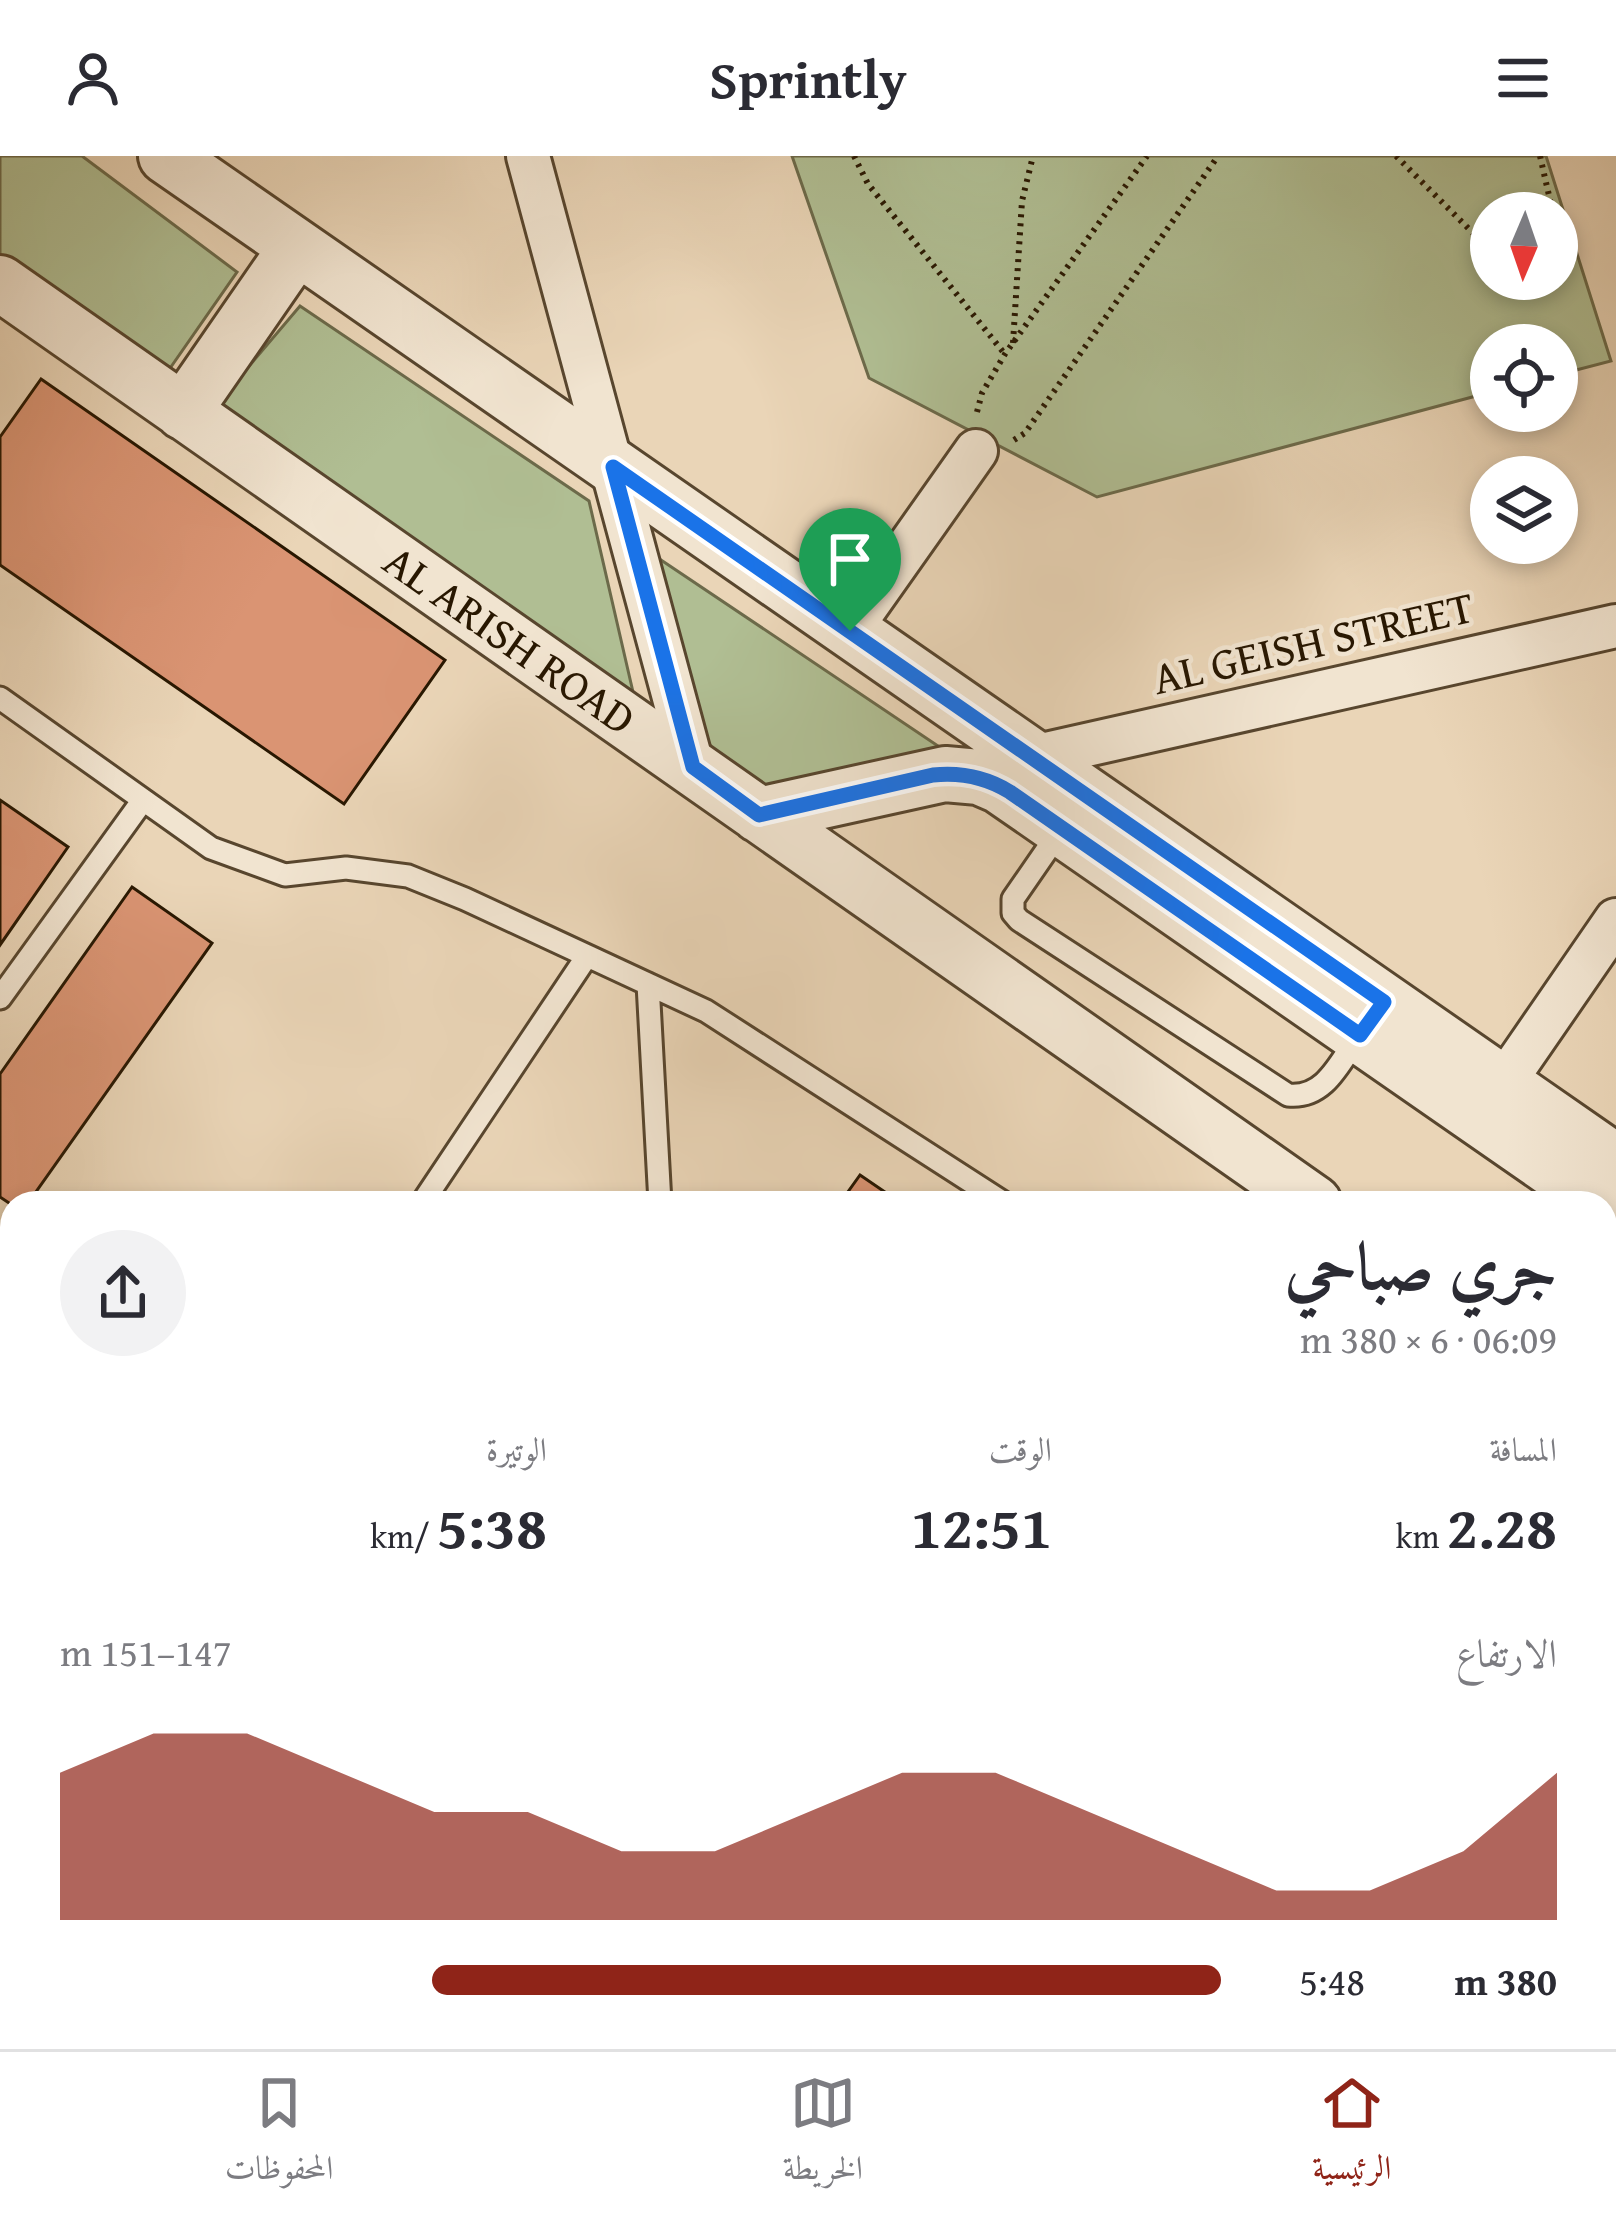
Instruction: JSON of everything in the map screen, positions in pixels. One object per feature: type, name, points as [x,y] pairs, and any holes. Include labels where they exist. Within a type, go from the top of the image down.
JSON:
[{"type":"street","points":[[166,156],[1033,757],[1597,1189]]},
{"type":"street","points":[[528,156],[693,767]]},
{"type":"street","points":[[183,412],[297,247]]},
{"type":"street","name":"AL ARISH ROAD","points":[[0,283],[1297,1191]]},
{"type":"street","points":[[850,631],[976,451]]},
{"type":"street","name":"AL GEISH STREET","points":[[1033,757],[1616,626]]},
{"type":"street","points":[[759,815],[933,775],[956,774],[1000,786],[1372,1018],[1503,1084],[1597,1189]]},
{"type":"street","points":[[1503,1084],[1616,920]]},
{"type":"lane","points":[[0,698],[211,848],[285,874],[346,868],[407,876],[706,1011],[985,1191]]},
{"type":"lane","points":[[0,998],[143,800]]},
{"type":"lane","points":[[1062,828],[1013,899],[1013,913],[1288,1095],[1306,1095],[1323,1087],[1372,1018]]},
{"type":"lane","points":[[430,1191],[587,956]]},
{"type":"lane","points":[[648,984],[659,1191]]},
{"type":"path","points":[[854,156],[868,184],[1005,354]]},
{"type":"path","points":[[1013,343],[1022,201],[1033,156]]},
{"type":"path","points":[[1147,156],[982,393],[974,422],[976,451],[1006,445],[1025,433],[1218,156]]},
{"type":"path","points":[[1396,156],[1470,230]]},
{"type":"path","points":[[1540,156],[1548,192]]},
{"type":"green space","points":[[0,156],[82,156],[237,272],[166,374],[0,261]]},
{"type":"green space","points":[[792,156],[1546,156],[1557,192],[1470,192],[1470,300],[1578,300],[1578,257],[1611,361],[1578,370],[1578,324],[1470,324],[1470,398],[1097,497],[869,378]]},
{"type":"green space","points":[[300,306],[589,501],[636,705],[211,411]]},
{"type":"green space","points":[[658,558],[944,750],[755,793],[702,761]]},
{"type":"building","points":[[41,379],[445,660],[344,804],[0,565],[0,437]]},
{"type":"building","points":[[0,800],[68,847],[0,945]]},
{"type":"building","points":[[132,887],[212,943],[36,1191],[0,1191],[0,1074]]},
{"type":"building","points":[[860,1175],[883,1191],[849,1191]]},
{"type":"route","points":[[613,467],[850,631],[1384,1002],[1360,1035],[990,782],[956,774],[933,775],[759,815],[693,767],[613,467]]}]
